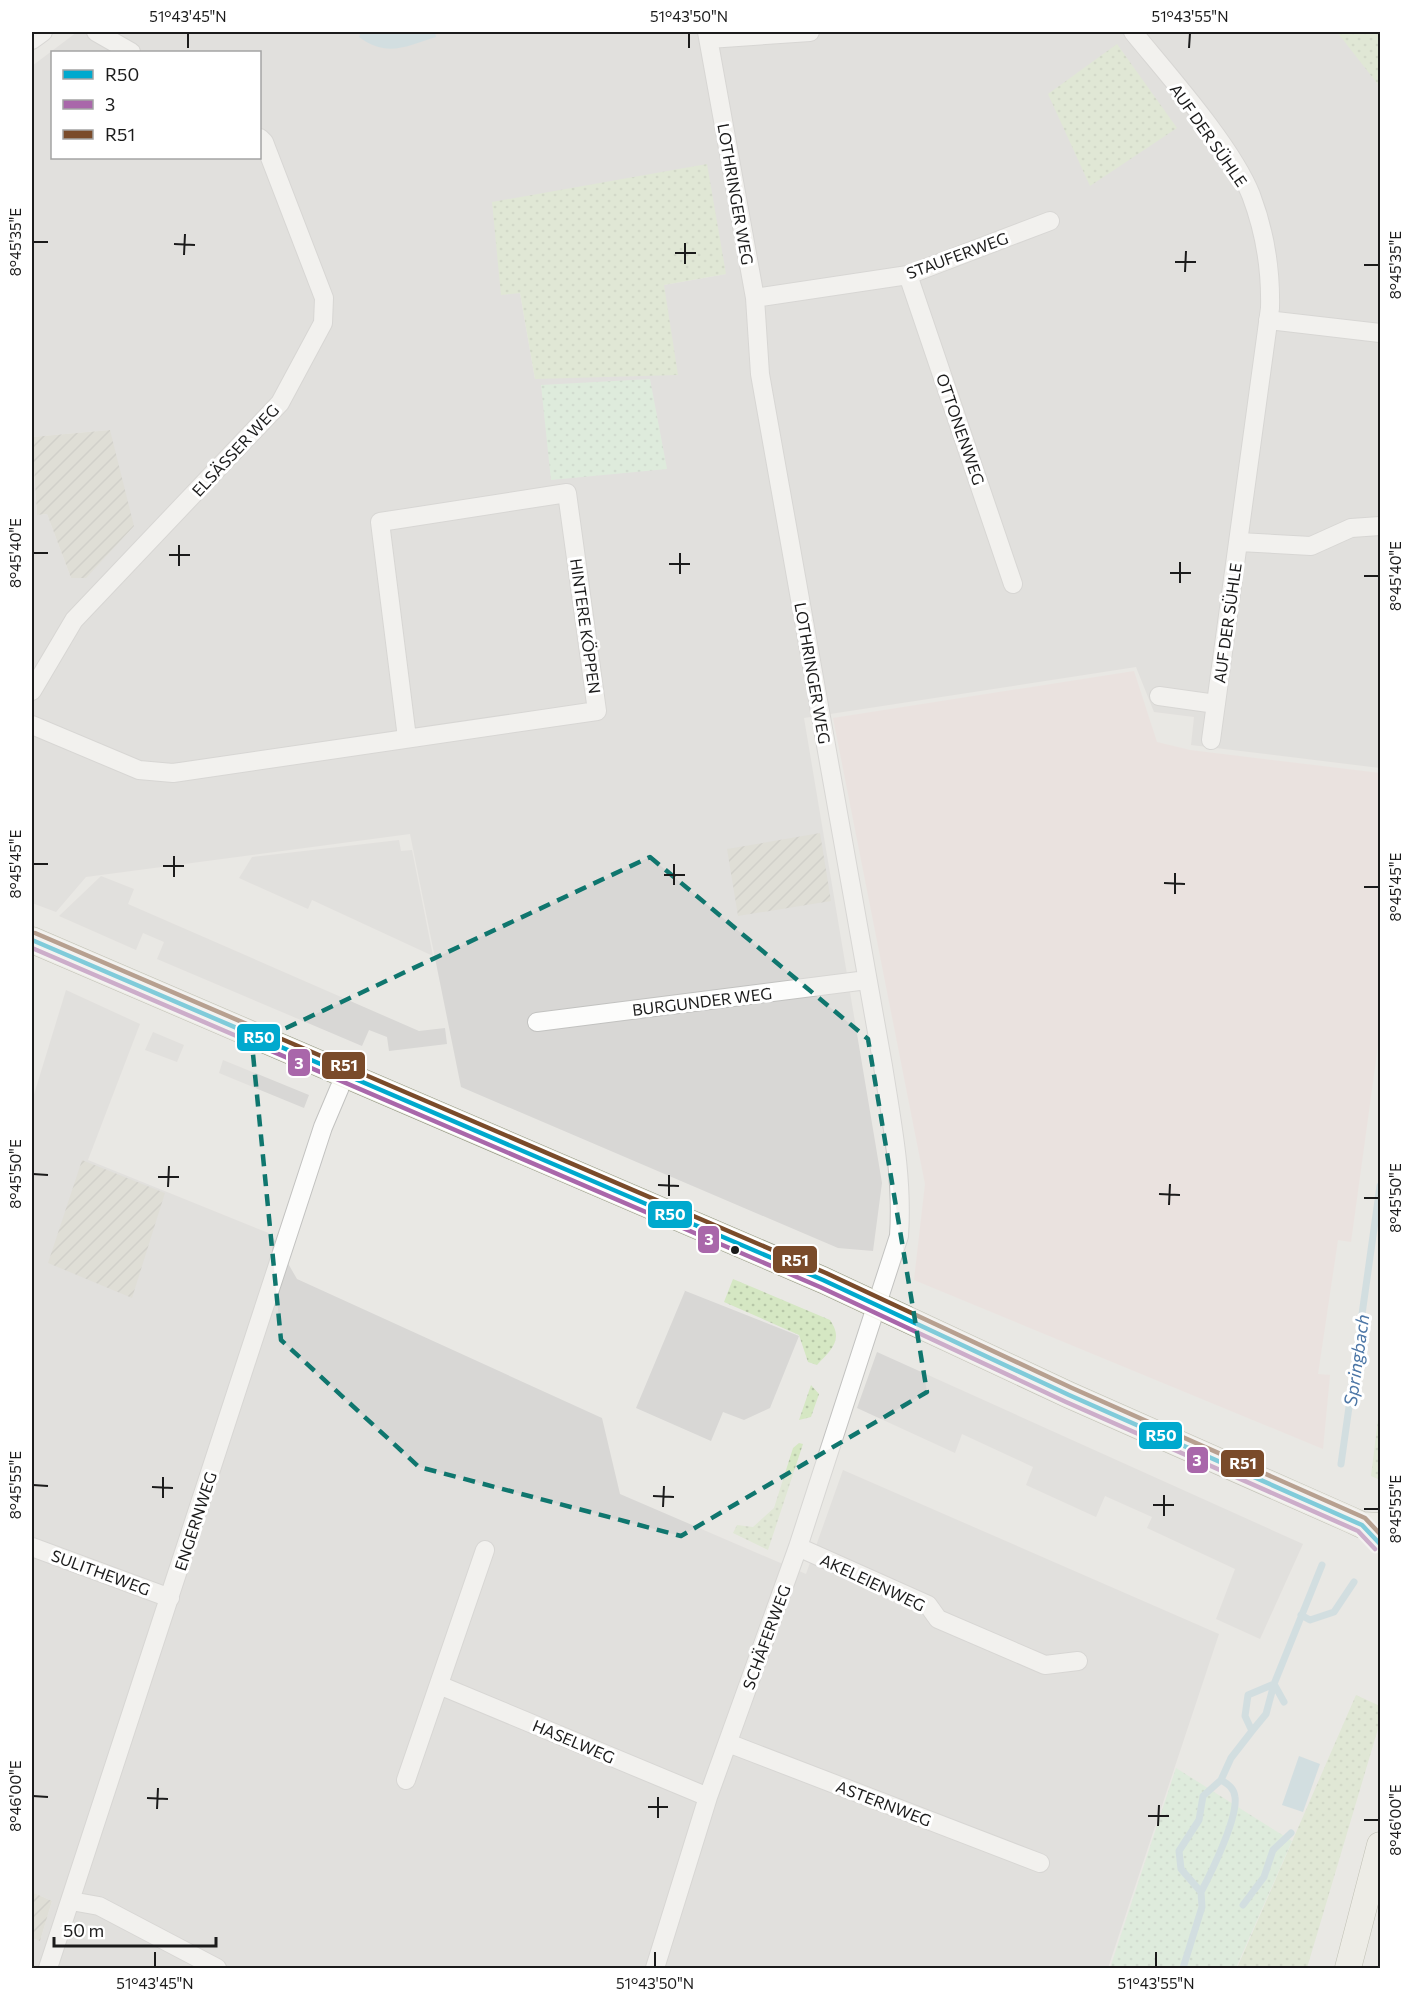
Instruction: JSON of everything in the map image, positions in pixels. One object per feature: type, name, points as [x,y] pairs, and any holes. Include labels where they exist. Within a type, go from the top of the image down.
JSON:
[{"type":"main road","points":[[32,940],[876,1305],[1371,1525],[1380,1544]]},
{"type":"main road","points":[[1348,1968],[1380,1845]]},
{"type":"street","points":[[32,40],[43,32]]},
{"type":"street","points":[[96,32],[129,51]]},
{"type":"street","name":"LOTHRINGER WEG","points":[[810,32],[708,35],[755,298],[760,374],[900,1172],[899,1236],[876,1305]]},
{"type":"street","name":"AUF DER SÜHLE","points":[[1132,32],[1225,151],[1250,194],[1268,254],[1270,287],[1268,320],[1211,740]]},
{"type":"street","name":"ELSÄSSER WEG","points":[[32,691],[74,620],[280,402],[323,323],[324,298],[261,139]]},
{"type":"street","name":"STAUFERWEG","points":[[755,298],[908,275],[1050,221]]},
{"type":"street","name":"OTTONENWEG","points":[[908,275],[1013,584]]},
{"type":"street","points":[[1268,320],[1380,333]]},
{"type":"street","name":"HINTERE KÖPPEN","points":[[32,725],[139,770],[173,773],[597,711],[568,486],[380,522],[407,738]]},
{"type":"street","name":"AUF DER SÜHLE","points":[[1239,542],[1311,546],[1351,528],[1380,526]]},
{"type":"street","name":"AUF DER SÜHLE","points":[[1159,696],[1216,704]]},
{"type":"street","name":"BURGUNDER WEG","points":[[537,1022],[867,980]]},
{"type":"street","name":"ENGERNWEG","points":[[48,1968],[323,1127],[345,1075]]},
{"type":"street","name":"SCHÄFERWEG","points":[[655,1968],[708,1797],[798,1547],[876,1305]]},
{"type":"street","name":"SULITHEWEG","points":[[32,1547],[170,1598]]},
{"type":"street","name":"AKELEIENWEG","points":[[798,1547],[928,1605],[938,1618],[1045,1665],[1078,1661]]},
{"type":"street","points":[[406,1780],[485,1550]]},
{"type":"street","name":"HASELWEG","points":[[439,1685],[708,1797]]},
{"type":"street","name":"ASTERNWEG","points":[[728,1743],[1040,1863]]},
{"type":"street","points":[[71,1901],[99,1906],[217,1968]]},
{"type":"highlighted area","points":[[650,857],[868,1039],[927,1392],[681,1536],[419,1467],[281,1340],[252,1044]]},
{"type":"shaded area","points":[[77,32],[1380,32],[1380,768],[1191,745],[1194,717],[1154,712],[1136,667],[804,718],[882,1183],[873,1251],[838,1248],[461,1087],[410,834],[86,877],[56,912],[32,903],[32,455],[37,515],[47,514],[71,578],[110,430],[32,437],[32,66],[51,52],[51,159],[261,159],[261,51],[52,51]],"holes":[[[726,274],[664,285],[535,379],[520,293]]]},
{"type":"shaded area","points":[[110,430],[134,526],[86,578],[71,578],[47,514],[37,515],[32,437]]},
{"type":"shaded area","points":[[1134,671],[1157,742],[1190,750],[1380,773],[1380,1031],[1351,1242],[1338,1240],[1318,1374],[1330,1375],[1323,1449],[914,1280],[925,1184],[833,718]]},
{"type":"shaded area","points":[[820,833],[831,901],[738,916],[727,849]]},
{"type":"shaded area","points":[[399,840],[401,851],[412,850],[433,956],[312,900],[308,909],[239,878],[252,857]]},
{"type":"shaded area","points":[[101,876],[134,889],[128,904],[419,1031],[445,1028],[447,1044],[389,1051],[387,1037],[369,1030],[362,1046],[157,959],[164,942],[143,933],[136,950],[59,916]]},
{"type":"shaded area","points":[[66,990],[140,1024],[88,1160],[271,1234],[297,1279],[602,1418],[620,1494],[806,1574],[843,1470],[1219,1634],[1108,1968],[32,1968],[32,1938],[40,1941],[52,1901],[32,1892],[32,1101]]},
{"type":"shaded area","points":[[153,1032],[184,1045],[177,1062],[145,1050]]},
{"type":"shaded area","points":[[223,1060],[309,1095],[304,1108],[219,1073]]},
{"type":"shaded area","points":[[82,1160],[165,1193],[132,1298],[48,1263]]},
{"type":"shaded area","points":[[683,1290],[799,1336],[770,1408],[744,1420],[723,1412],[711,1441],[636,1408],[685,1291]]},
{"type":"shaded area","points":[[877,1352],[1303,1544],[1260,1639],[1216,1619],[1235,1569],[1147,1528],[1152,1517],[1105,1496],[1096,1517],[1026,1485],[1033,1467],[962,1434],[955,1453],[857,1408]]},
{"type":"shaded area","points":[[32,1892],[52,1901],[40,1941],[32,1938]]},
{"type":"green space","points":[[1337,32],[1380,32],[1380,87]]},
{"type":"green space","points":[[1117,44],[1177,128],[1090,186],[1048,94]]},
{"type":"green space","points":[[707,164],[726,274],[664,285],[678,375],[535,379],[520,293],[501,295],[492,202]]},
{"type":"green space","points":[[650,379],[667,469],[551,480],[541,385]]},
{"type":"green space","points":[[733,1279],[830,1320],[836,1333],[831,1349],[817,1365],[808,1362],[799,1335],[724,1302]]},
{"type":"green space","points":[[811,1385],[819,1394],[811,1417],[799,1420]]},
{"type":"green space","points":[[1380,1403],[1380,1480],[1371,1476]]},
{"type":"green space","points":[[799,1443],[803,1444],[768,1550],[733,1533],[737,1525],[753,1527],[774,1508],[793,1448]]},
{"type":"green space","points":[[1356,1695],[1380,1706],[1380,1722],[1307,1968],[1237,1968]]},
{"type":"green space","points":[[1176,1768],[1292,1841],[1236,1968],[1110,1968]]},
{"type":"water","points":[[361,32],[435,32],[436,37],[388,49],[359,37]]},
{"type":"water","points":[[1299,1756],[1320,1764],[1303,1812],[1282,1805]]},
{"type":"waterway","name":"Springbach","points":[[1341,1464],[1380,1186]]},
{"type":"waterway","name":"Springbach","points":[[1183,1968],[1202,1907],[1201,1892],[1181,1869],[1179,1851],[1199,1820],[1203,1796],[1221,1780],[1231,1758],[1252,1731],[1245,1716],[1248,1695],[1274,1684],[1322,1565]]},
{"type":"waterway","points":[[1301,1615],[1310,1620],[1334,1612],[1354,1582]]},
{"type":"waterway","points":[[1274,1684],[1284,1702]]},
{"type":"waterway","name":"Springbach","points":[[1252,1731],[1266,1714],[1274,1684]]},
{"type":"waterway","name":"Springbach","points":[[1201,1892],[1223,1845],[1235,1806],[1233,1791],[1221,1780]]},
{"type":"waterway","points":[[1243,1905],[1264,1877],[1273,1850],[1291,1833]]},
{"type":"transit line","name":"R51","points":[[35,933],[826,1273],[1072,1388],[1365,1518],[1380,1534]]},
{"type":"transit line","name":"R50","points":[[32,940],[823,1280],[1069,1395],[1362,1525],[1380,1544]]},
{"type":"transit line","name":"3","points":[[32,948],[820,1287],[1066,1402],[1358,1531],[1375,1549]]}]
